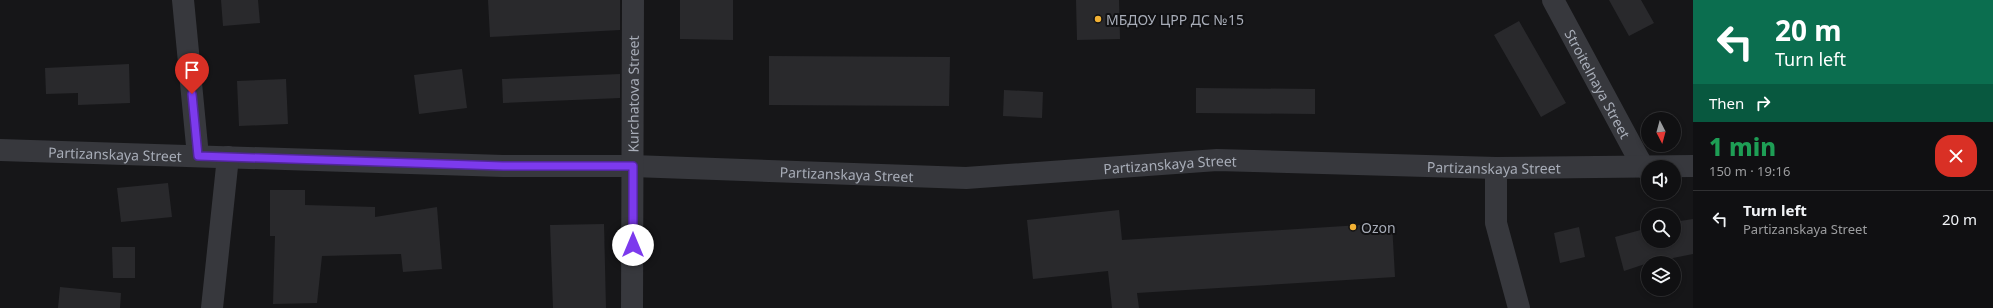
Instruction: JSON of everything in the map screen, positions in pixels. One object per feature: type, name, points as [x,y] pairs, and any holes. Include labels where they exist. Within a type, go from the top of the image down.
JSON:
[{"type":"street","points":[[183,0],[198,156]]},
{"type":"street","name":"Kurchatova Street","points":[[632,308],[633,0]]},
{"type":"street","name":"Stroitelnaya Street","points":[[1553,0],[1641,163]]},
{"type":"street","name":"Partizanskaya Street","points":[[0,150],[503,166],[633,166],[966,178],[1217,160],[1496,168],[1641,167]]},
{"type":"street","points":[[212,308],[228,157]]},
{"type":"street","name":"Partizanskaya Street","points":[[1681,166],[1693,166]]},
{"type":"street","points":[[1496,168],[1496,223],[1519,308]]},
{"type":"building","points":[[221,0],[258,0],[260,23],[223,26]]},
{"type":"building","points":[[488,0],[620,0],[620,30],[490,37]]},
{"type":"building","points":[[680,0],[733,0],[733,40],[680,39]]},
{"type":"building","name":"МБДОУ ЦРР ДС №15","points":[[1076,0],[1119,0],[1120,39],[1077,40]]},
{"type":"building","points":[[1609,0],[1641,0],[1654,23],[1629,36]]},
{"type":"building","points":[[1519,21],[1566,103],[1541,117],[1494,35]]},
{"type":"building","points":[[769,56],[950,57],[949,106],[769,105]]},
{"type":"building","points":[[129,64],[130,103],[78,105],[78,93],[46,94],[45,68]]},
{"type":"building","points":[[462,69],[467,108],[419,114],[414,75]]},
{"type":"building","points":[[620,74],[620,98],[503,103],[502,79]]},
{"type":"building","points":[[286,79],[288,124],[239,126],[237,81]]},
{"type":"building","points":[[1196,88],[1315,89],[1315,114],[1196,113]]},
{"type":"building","points":[[1004,90],[1043,92],[1042,118],[1003,116]]},
{"type":"building","points":[[168,183],[172,217],[121,222],[117,188]]},
{"type":"building","points":[[270,190],[305,190],[305,205],[375,207],[375,217],[437,207],[442,269],[403,272],[401,254],[322,256],[317,303],[273,304],[275,236],[270,236]]},
{"type":"building","points":[[1119,210],[1122,240],[1392,223],[1395,277],[1137,293],[1139,308],[1112,308],[1108,271],[1033,279],[1027,220]]},
{"type":"building","points":[[1693,219],[1693,254],[1681,256],[1641,256],[1641,265],[1624,271],[1615,237],[1641,230],[1641,248],[1681,248],[1681,221]]},
{"type":"building","points":[[604,224],[606,308],[553,308],[550,225]]},
{"type":"building","points":[[1579,227],[1585,257],[1560,263],[1554,233]]},
{"type":"building","points":[[112,247],[135,247],[135,278],[113,278]]},
{"type":"building","points":[[60,287],[121,293],[120,308],[58,308]]},
{"type":"place","name":"МБДОУ ЦРР ДС №15","points":[[1098,19]]},
{"type":"place","name":"Ozon","points":[[1353,227]]},
{"type":"route","points":[[192,94],[198,156],[503,166],[633,166],[633,245]]}]
